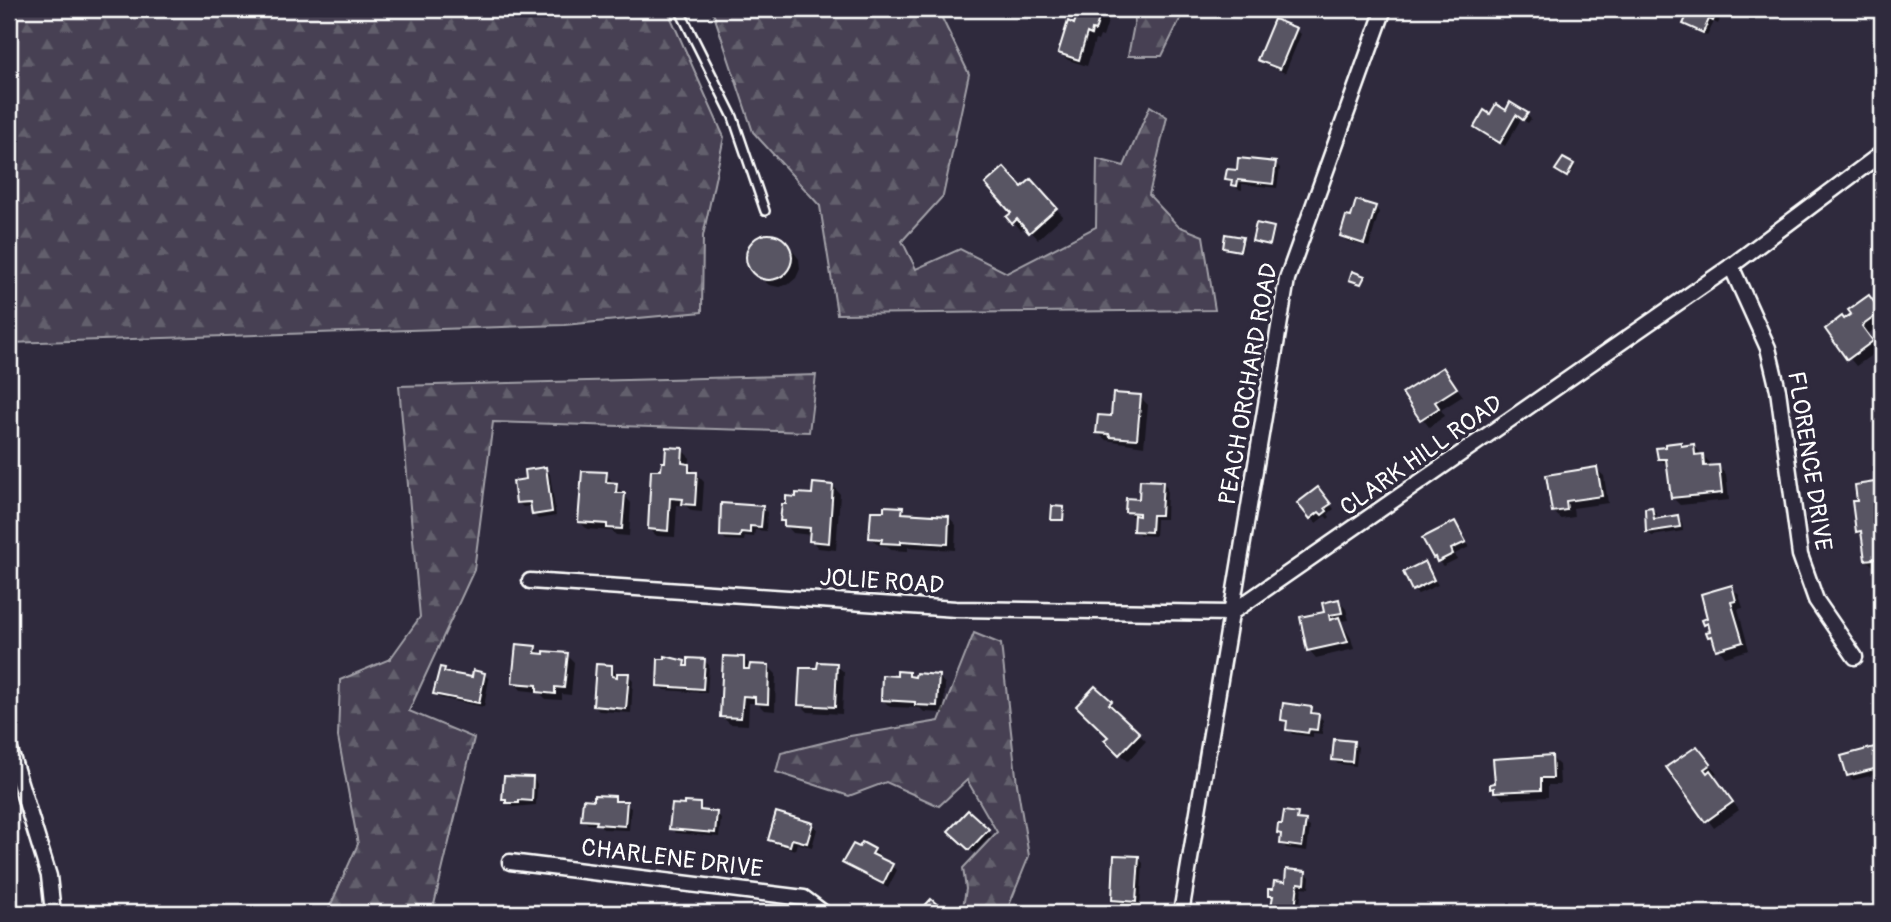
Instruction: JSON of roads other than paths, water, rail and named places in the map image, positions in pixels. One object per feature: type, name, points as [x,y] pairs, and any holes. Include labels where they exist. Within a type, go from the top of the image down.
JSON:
[{"type":"street","name":"PEACH ORCHARD ROAD","points":[[1231,613],[1287,279],[1384,9]]},
{"type":"street","name":"CLARK HILL ROAD","points":[[1231,613],[1731,267],[1882,153]]},
{"type":"street","name":"FLORENCE DRIVE","points":[[1731,267],[1768,348],[1778,390],[1800,555],[1816,600],[1855,657]]},
{"type":"street","name":"JOLIE ROAD","points":[[530,582],[956,609],[1231,613]]},
{"type":"street","points":[[1181,913],[1231,613]]},
{"type":"street","points":[[9,747],[49,876],[53,913]]},
{"type":"street","name":"CHARLENE DRIVE","points":[[510,862],[804,898],[824,913]]},
{"type":"lane","points":[[680,9],[733,117],[765,211]]}]
